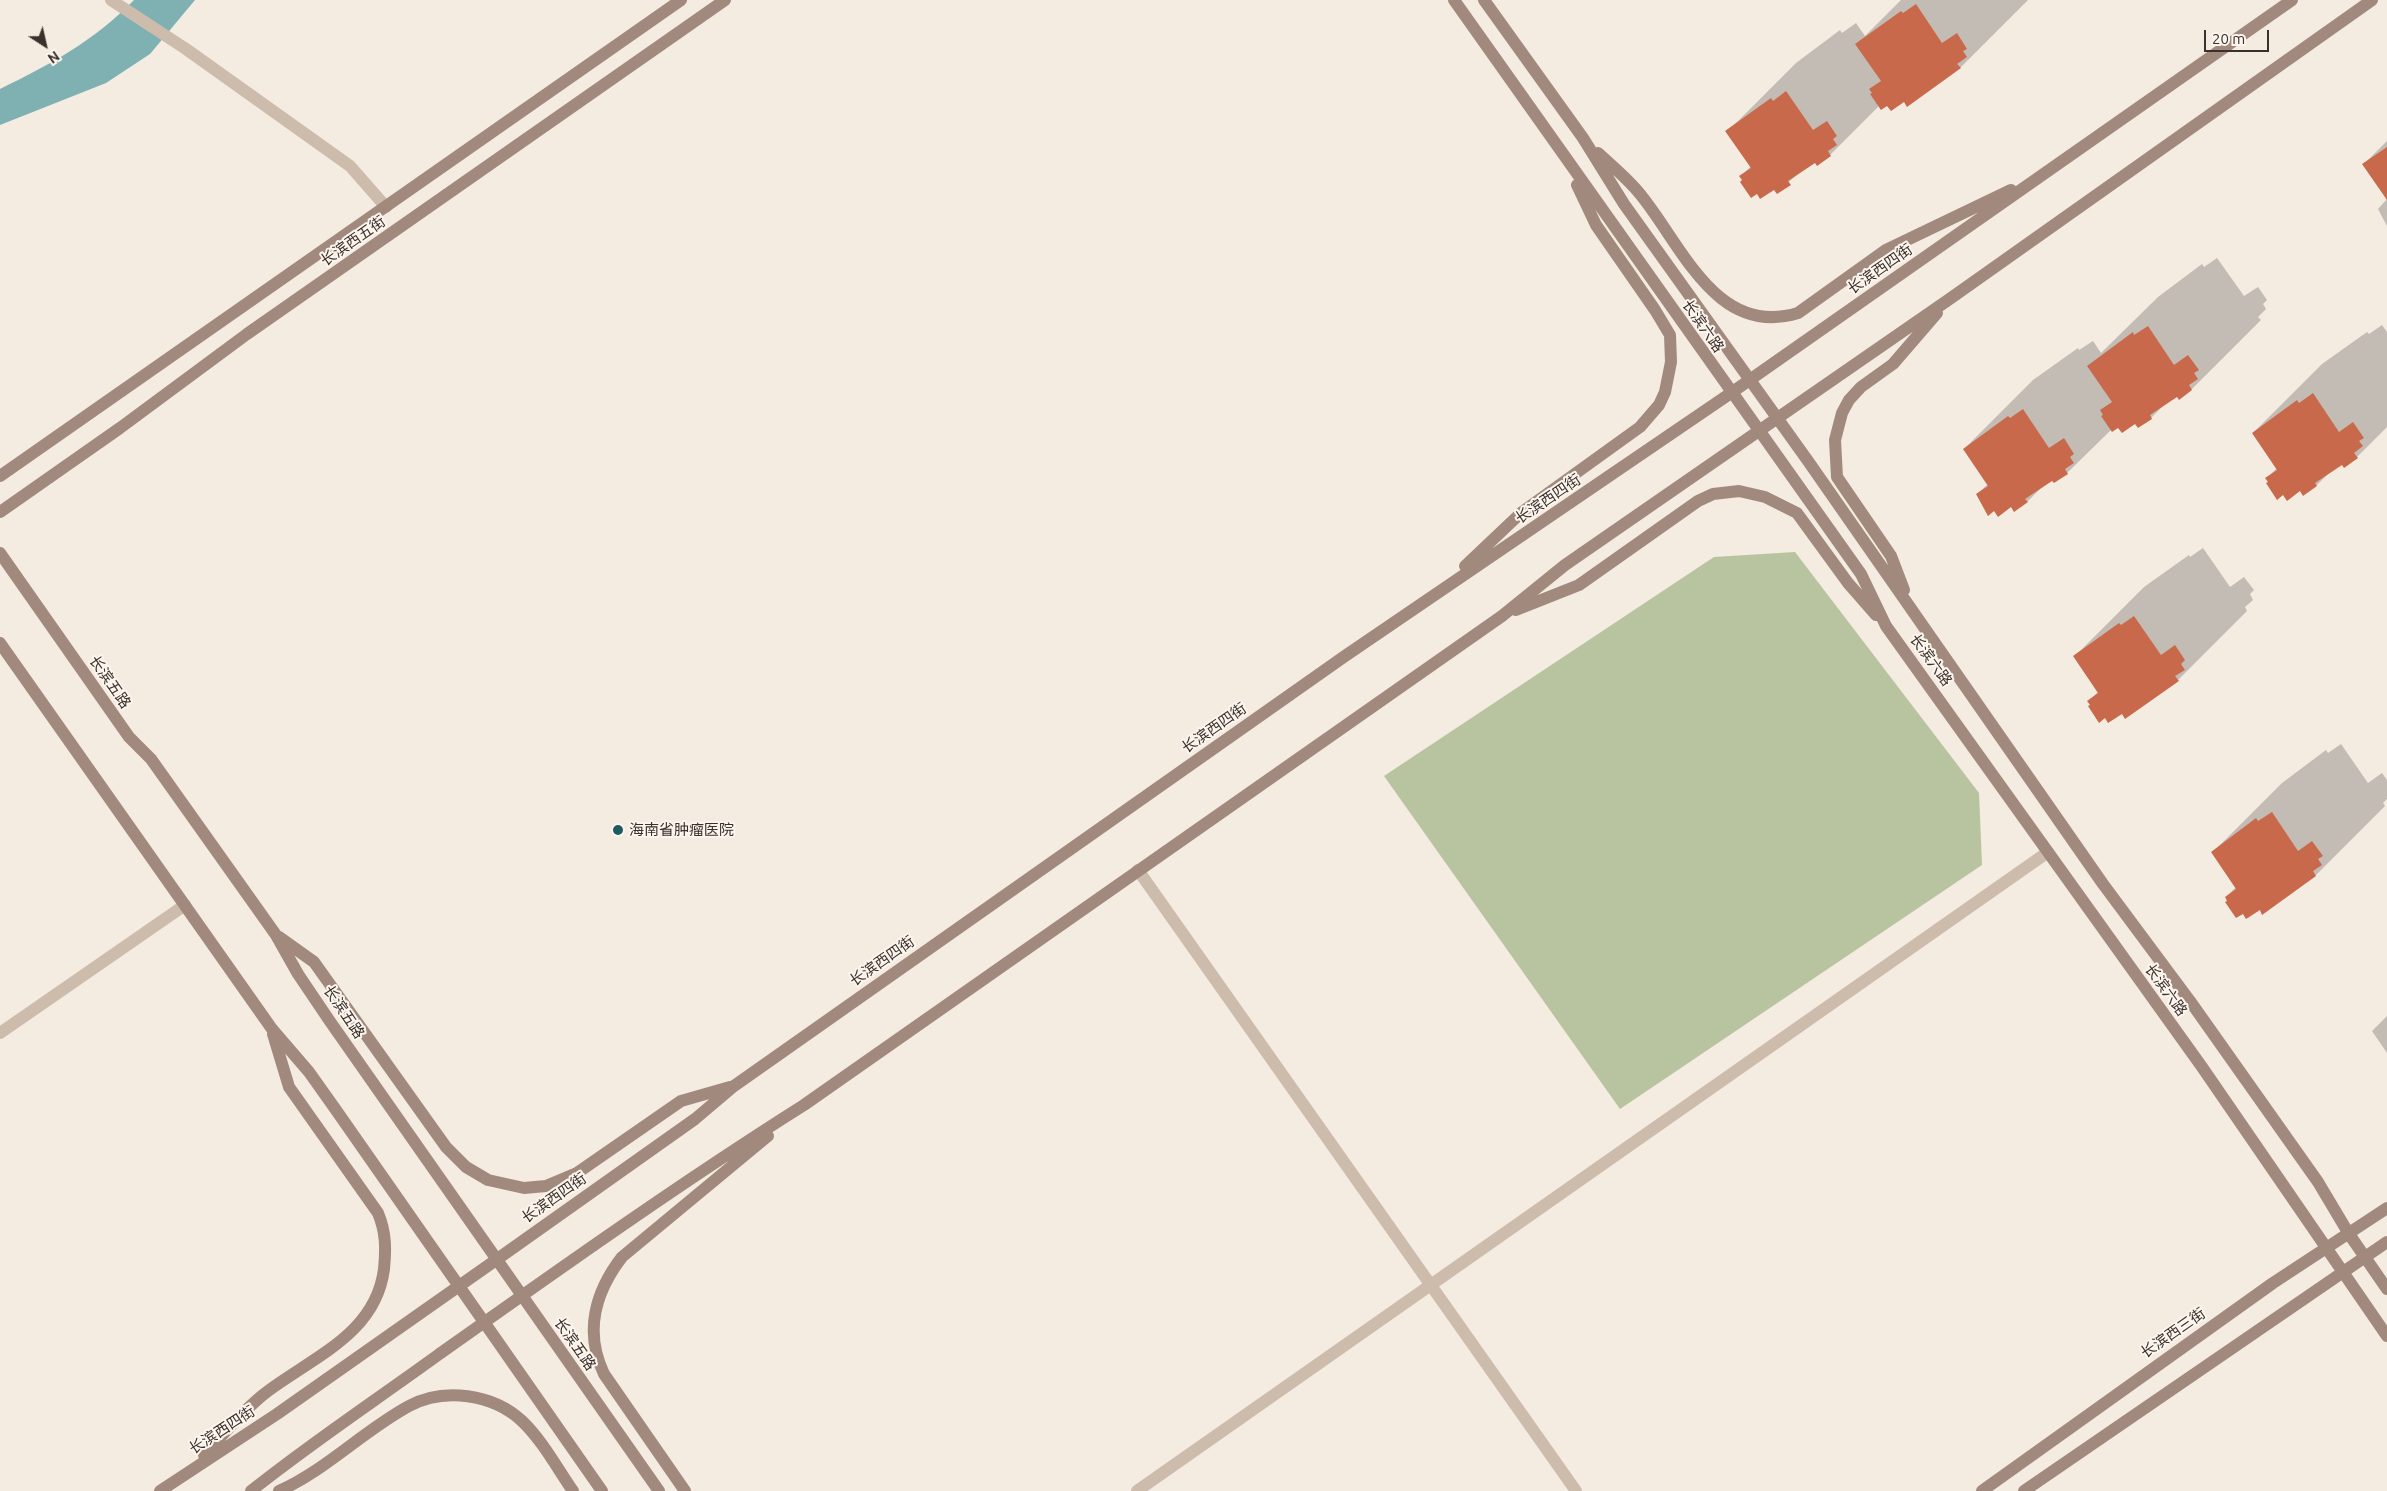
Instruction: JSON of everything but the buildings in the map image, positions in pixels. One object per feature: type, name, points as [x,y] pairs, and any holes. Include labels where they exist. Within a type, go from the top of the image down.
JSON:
[{"type":"main road","name":"长滨西五街","points":[[0,476],[680,0]]},
{"type":"main road","name":"长滨西五街","points":[[0,512],[120,428],[247,334],[726,0]]},
{"type":"main road","name":"长滨六路","points":[[1454,0],[1861,574],[1886,626],[2228,1105],[2387,1336]]},
{"type":"main road","name":"长滨六路","points":[[1484,0],[1583,138],[1624,204],[1777,418],[2103,884],[2190,1000],[2318,1182],[2349,1234],[2387,1289]]},
{"type":"main road","name":"长滨西四街","points":[[160,1491],[186,1472],[277,1414],[496,1260],[695,1119],[734,1086],[1444,587],[1535,528],[1750,380],[2292,0]]},
{"type":"main road","points":[[252,1491],[289,1460],[483,1322],[723,1156],[804,1105],[1502,616],[1566,565],[1951,298],[2372,0]]},
{"type":"main road","points":[[1583,138],[1639,193],[1700,278],[1715,294],[1732,306],[1765,317],[1782,318],[1798,313],[1886,250],[2045,174]]},
{"type":"main road","points":[[1444,587],[1522,512],[1646,422],[1659,405],[1669,377],[1672,347],[1670,336],[1655,310],[1596,225],[1562,153]]},
{"type":"main road","points":[[1911,609],[1891,556],[1836,477],[1835,440],[1842,413],[1849,400],[1861,387],[1893,364],[1951,298]]},
{"type":"main road","points":[[1502,616],[1579,585],[1698,501],[1713,494],[1739,492],[1765,497],[1797,514],[1848,583],[1886,626]]},
{"type":"main road","name":"长滨五路","points":[[0,553],[124,729],[150,759],[276,936],[298,974],[521,1297],[659,1491]]},
{"type":"main road","points":[[0,643],[272,1029],[309,1072],[602,1491]]},
{"type":"main road","points":[[276,936],[314,962],[446,1147],[466,1167],[488,1180],[524,1188],[556,1184],[592,1163],[681,1100],[734,1086]]},
{"type":"main road","points":[[186,1472],[266,1392],[361,1324],[374,1304],[382,1285],[386,1244],[380,1219],[289,1087],[272,1029]]},
{"type":"main road","points":[[685,1491],[604,1374],[598,1361],[593,1336],[596,1307],[610,1273],[622,1257],[804,1105]]},
{"type":"main road","name":"长滨西三街","points":[[1982,1491],[2265,1288],[2387,1208]]},
{"type":"main road","points":[[2024,1491],[2387,1242]]},
{"type":"main road","points":[[279,1491],[301,1481],[409,1406],[443,1396],[462,1396],[490,1402],[515,1414],[533,1433],[573,1491]]},
{"type":"street","points":[[112,1],[178,44],[350,166],[386,207]]},
{"type":"street","points":[[1137,1491],[2048,852]]},
{"type":"street","points":[[1138,870],[1576,1491]]},
{"type":"street","points":[[0,1033],[184,905]]},
{"type":"green space","points":[[1795,552],[1979,793],[1982,865],[1620,1109],[1384,776],[1714,557]]},
{"type":"water","points":[[134,0],[195,0],[150,54],[106,83],[0,125],[0,89],[37,70],[87,40],[119,15]]},
{"type":"place","name":"海南省肿瘤医院","points":[[618,830]]}]
